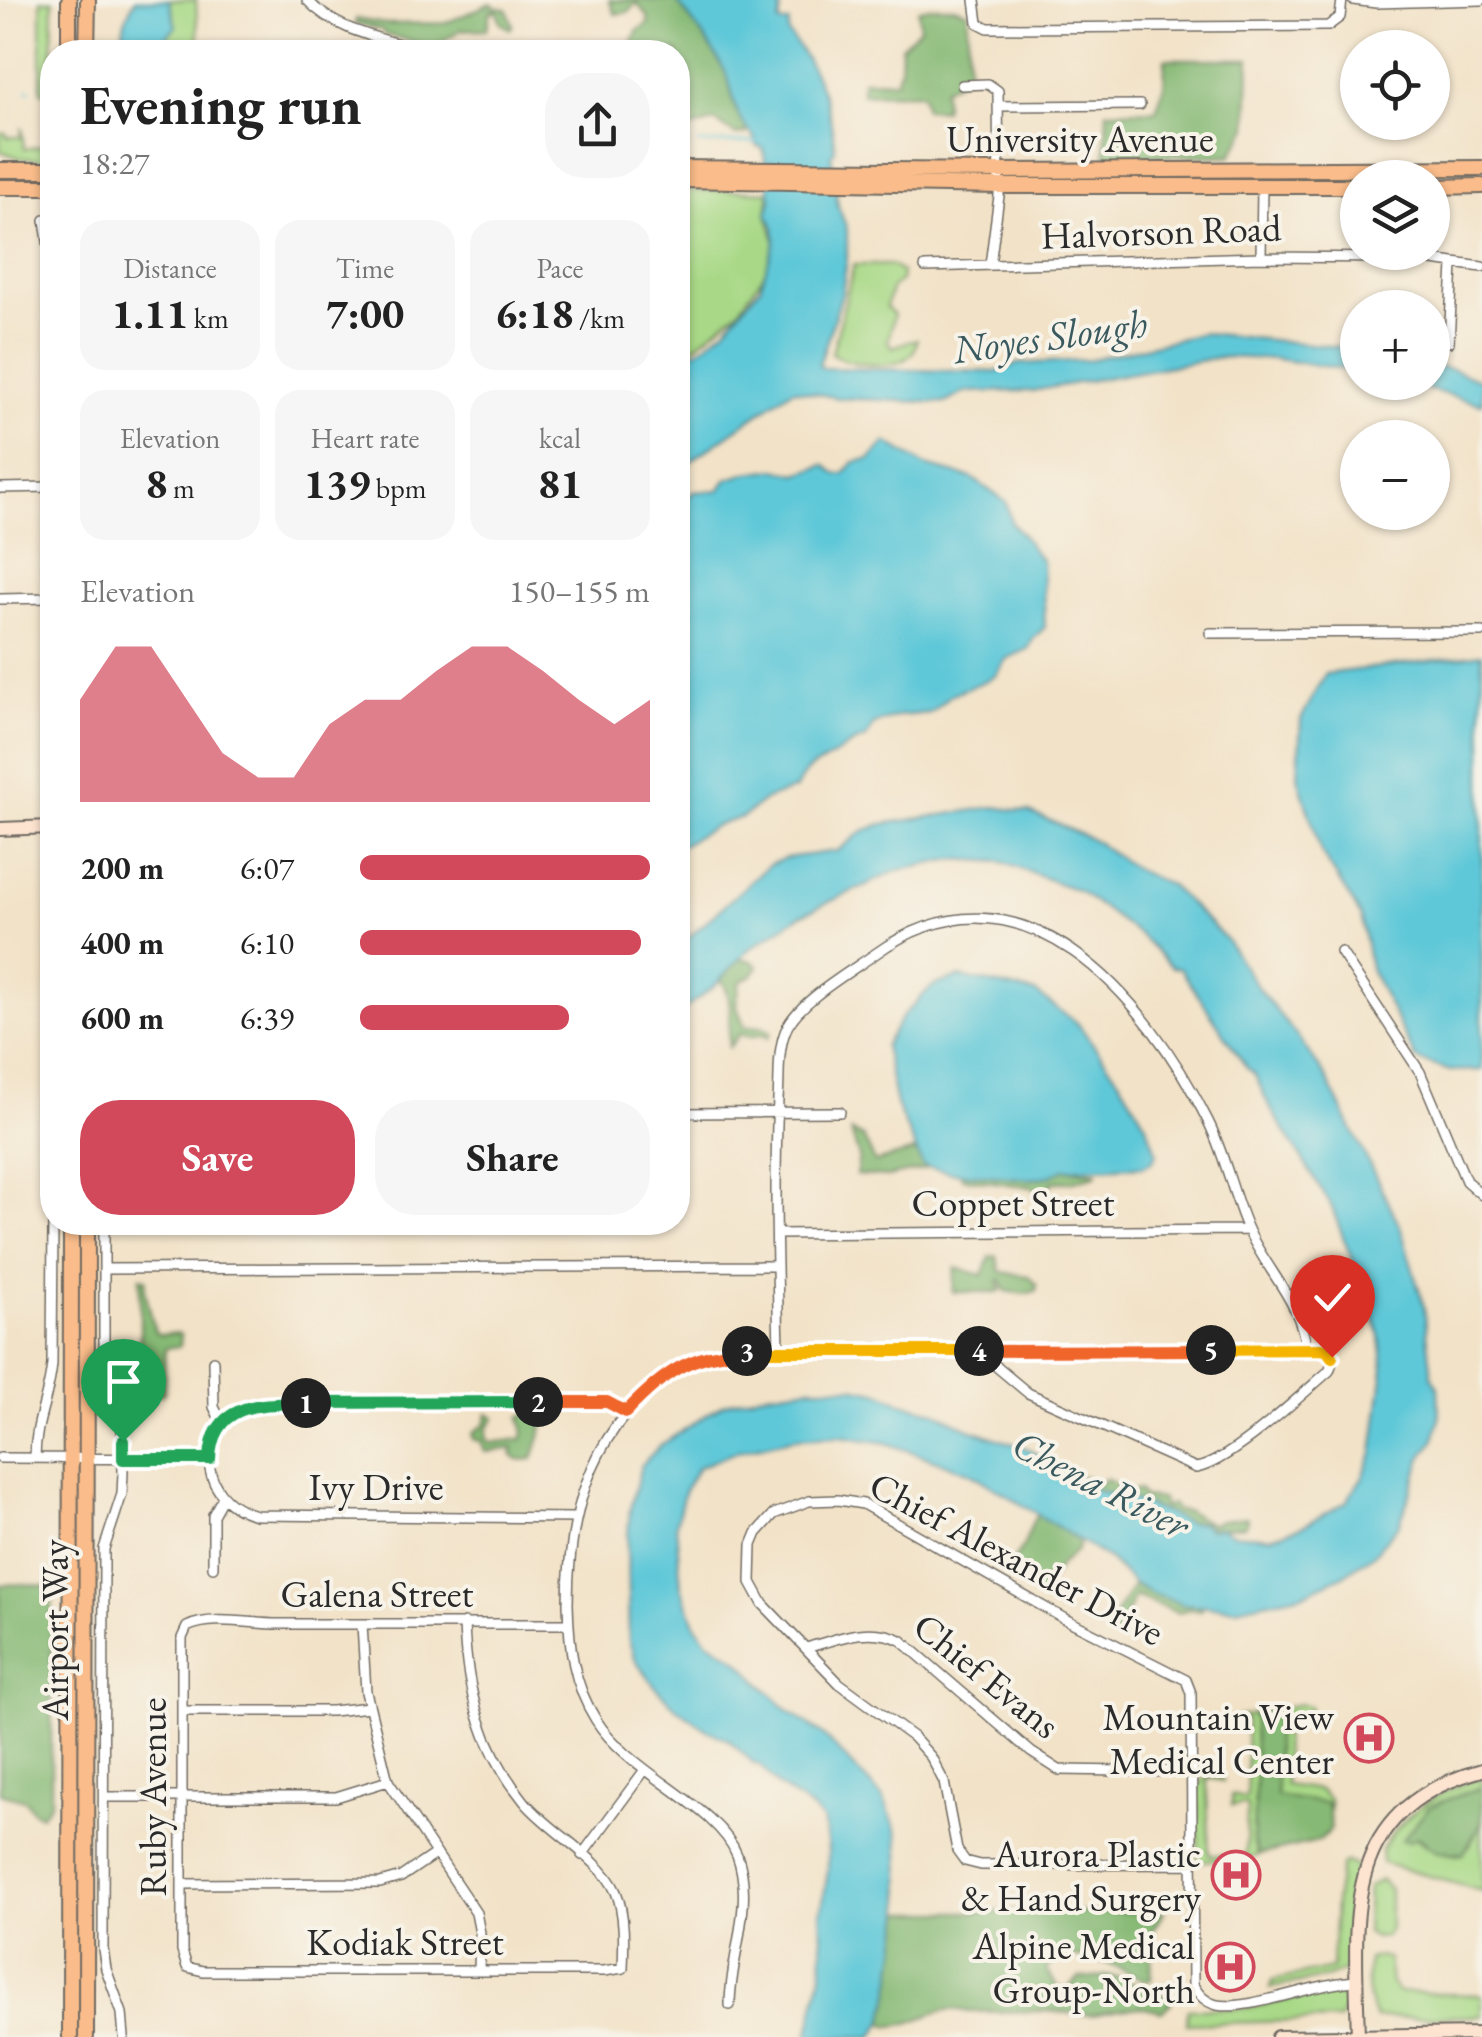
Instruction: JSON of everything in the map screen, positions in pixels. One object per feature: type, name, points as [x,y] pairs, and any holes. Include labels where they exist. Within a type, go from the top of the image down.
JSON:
[{"type":"main road","points":[[69,0],[69,40]]},
{"type":"main road","points":[[88,0],[88,40]]},
{"type":"main road","name":"University Avenue","points":[[1450,170],[1482,168]]},
{"type":"main road","name":"University Avenue","points":[[690,169],[746,175]]},
{"type":"main road","points":[[0,170],[40,170]]},
{"type":"main road","name":"University Avenue","points":[[999,178],[1340,174]]},
{"type":"main road","name":"University Avenue","points":[[690,179],[746,175],[859,176],[1340,186]]},
{"type":"main road","points":[[0,186],[40,187]]},
{"type":"main road","points":[[1450,186],[1482,186]]},
{"type":"main road","name":"Airport Way","points":[[72,1235],[80,1458],[86,2037]]},
{"type":"main road","name":"Airport Way","points":[[70,2037],[87,1235]]},
{"type":"street","points":[[307,0],[318,12],[346,28],[386,40]]},
{"type":"street","points":[[975,0],[978,23],[988,28],[1328,26],[1340,16],[1342,0]]},
{"type":"street","points":[[1352,0],[1482,0]]},
{"type":"street","points":[[962,85],[994,86],[998,91],[999,178],[990,266]]},
{"type":"street","points":[[998,106],[1140,105]]},
{"type":"street","points":[[1261,257],[1262,186]]},
{"type":"street","name":"Halvorson Road","points":[[926,266],[1340,256]]},
{"type":"street","name":"Halvorson Road","points":[[1450,264],[1482,267]]},
{"type":"street","points":[[1450,316],[1454,265]]},
{"type":"street","points":[[0,488],[40,487]]},
{"type":"street","points":[[0,599],[40,598]]},
{"type":"street","points":[[1210,632],[1482,632]]},
{"type":"street","points":[[0,829],[40,827]]},
{"type":"street","points":[[779,1350],[777,1113],[780,1047],[786,1027],[800,1010],[894,940],[924,927],[964,918],[1014,924],[1056,942],[1085,960],[1136,1007],[1174,1060],[1208,1120],[1248,1230],[1298,1312],[1306,1348]]},
{"type":"street","points":[[1341,952],[1420,1072],[1466,1181],[1482,1195]]},
{"type":"street","points":[[690,1112],[840,1112]]},
{"type":"street","name":"Coppet Street","points":[[777,1234],[1248,1230]]},
{"type":"street","points":[[34,1458],[36,1427],[52,1364],[53,1235]]},
{"type":"street","points":[[104,1235],[105,1376],[121,1418],[123,1459],[122,1494],[104,1549],[104,1958],[122,2013],[124,2037]]},
{"type":"street","points":[[104,1269],[777,1266]]},
{"type":"street","points":[[730,2005],[732,1960],[743,1900],[738,1857],[717,1826],[614,1745],[586,1704],[573,1666],[568,1624],[575,1518],[591,1468],[626,1412],[661,1380],[695,1358],[719,1352],[1306,1348],[1329,1352],[1332,1360],[1329,1370],[1218,1460],[1196,1468],[1028,1393],[1007,1378],[991,1360],[990,1351]]},
{"type":"street","points":[[213,1361],[214,1408],[222,1424]]},
{"type":"street","points":[[213,1567],[214,1515],[222,1497],[212,1477],[213,1440],[222,1424],[244,1408],[273,1403],[602,1402],[626,1412]]},
{"type":"street","points":[[0,1458],[210,1459]]},
{"type":"street","name":"Ivy Drive","points":[[222,1497],[245,1512],[269,1517],[575,1518]]},
{"type":"street","name":"Chief Alexander Drive","points":[[1191,1772],[1190,1686],[1181,1676],[1065,1619],[874,1508],[838,1500],[795,1504],[774,1514],[757,1533],[749,1557],[755,1593],[839,1683],[913,1738],[931,1757],[944,1782],[957,1850],[966,1861],[981,1866],[1191,1864]]},
{"type":"street","name":"Galena Street","points":[[187,1627],[201,1623],[568,1624]]},
{"type":"street","points":[[464,1623],[470,1689],[494,1756],[536,1815],[582,1855],[644,1771]]},
{"type":"street","points":[[362,1624],[369,1707],[388,1781],[476,1913],[479,1970]]},
{"type":"street","name":"Ruby Avenue","points":[[187,1627],[182,1638],[182,1952],[188,1967]]},
{"type":"street","name":"Chief Evans","points":[[806,1648],[856,1633],[884,1632],[901,1640],[1030,1752],[1060,1770],[1191,1772]]},
{"type":"street","points":[[182,1711],[369,1707]]},
{"type":"street","points":[[1358,2037],[1360,1896],[1366,1864],[1378,1839],[1396,1816],[1421,1794],[1443,1782],[1482,1770]]},
{"type":"street","points":[[1191,1772],[1191,1973],[1193,1985],[1203,1998],[1220,2005],[1238,2004],[1358,1981]]},
{"type":"street","points":[[104,1797],[336,1797],[388,1781]]},
{"type":"street","points":[[182,1884],[380,1884],[399,1878],[435,1854]]},
{"type":"street","name":"Kodiak Street","points":[[188,1967],[203,1972],[623,1968],[617,1895],[606,1876],[582,1855]]},
{"type":"street","points":[[1278,2037],[1482,2034]]},
{"type":"green space","points":[[41,0],[53,0],[53,40],[41,40]]},
{"type":"green space","points":[[169,0],[196,0],[198,40],[162,40],[176,27]]},
{"type":"green space","points":[[609,0],[676,0],[725,70],[736,110],[748,127],[746,134],[736,135],[715,121],[690,129],[690,40],[633,40],[637,31],[648,24],[648,16],[636,3],[628,12],[615,14]]},
{"type":"green space","points":[[491,3],[507,9],[513,25],[510,29],[501,23],[497,11],[491,11],[487,29],[461,30],[444,40],[408,40],[355,23],[356,19],[386,24],[446,23]]},
{"type":"green space","points":[[954,7],[968,12],[968,74],[944,89],[944,110],[925,109],[922,93],[862,94],[862,80],[896,81],[901,46],[920,28],[918,10]]},
{"type":"green space","points":[[1165,59],[1250,59],[1248,128],[1231,156],[1105,156],[1107,111],[1156,110],[1164,86]]},
{"type":"green space","points":[[22,126],[24,149],[40,146],[40,160],[0,151],[0,133],[21,137]]},
{"type":"green space","points":[[690,191],[770,192],[767,214],[775,241],[769,267],[739,310],[690,350]]},
{"type":"green space","points":[[854,265],[890,265],[902,272],[886,307],[894,314],[888,341],[892,347],[917,339],[914,351],[906,358],[882,365],[854,362],[832,354]]},
{"type":"green space","points":[[740,958],[758,966],[740,982],[736,1005],[745,1027],[762,1026],[771,1032],[768,1038],[763,1034],[740,1034],[729,1047],[730,1005],[721,980]]},
{"type":"green space","points":[[851,1132],[863,1137],[875,1162],[915,1151],[926,1169],[887,1177],[856,1175],[859,1157]]},
{"type":"green space","points":[[1065,1169],[1097,1172],[1071,1182],[1053,1182],[1044,1194],[1031,1187],[962,1178],[961,1172],[1006,1176]]},
{"type":"green space","points":[[997,1256],[1001,1272],[1029,1276],[1037,1285],[1036,1291],[1006,1291],[1000,1280],[1001,1290],[997,1292],[953,1292],[955,1268],[983,1275],[990,1257]]},
{"type":"green space","points":[[140,1277],[146,1279],[155,1332],[181,1335],[180,1346],[165,1348],[164,1393],[160,1395],[157,1359],[121,1357],[122,1349],[140,1340]]},
{"type":"green space","points":[[488,1413],[495,1417],[487,1429],[487,1440],[491,1443],[522,1439],[520,1417],[541,1414],[543,1428],[533,1459],[517,1460],[512,1454],[514,1448],[485,1452],[481,1441],[473,1439],[473,1433],[485,1424]]},
{"type":"green space","points":[[1056,1467],[1076,1479],[1082,1476],[1100,1483],[1106,1479],[1129,1492],[1139,1490],[1143,1497],[1162,1499],[1164,1508],[1171,1504],[1176,1511],[1187,1511],[1211,1524],[1247,1517],[1248,1521],[1245,1526],[1209,1529],[1202,1522],[1189,1523],[1142,1503],[1078,1485]]},
{"type":"green space","points":[[1039,1514],[1079,1541],[1077,1550],[1061,1564],[1040,1596],[1005,1572]]},
{"type":"green space","points":[[1134,1584],[1182,1604],[1201,1605],[1201,1610],[1178,1613],[1135,1596],[1122,1637],[1115,1637],[1115,1617]]},
{"type":"green space","points":[[0,1585],[50,1587],[52,1591],[51,1802],[41,1815],[25,1800],[0,1793]]},
{"type":"green space","points":[[1309,1706],[1309,1713],[1284,1715],[1285,1785],[1320,1790],[1329,1799],[1330,1810],[1327,1803],[1276,1797],[1276,1709]]},
{"type":"green space","points":[[1276,1709],[1276,1796],[1327,1803],[1331,1829],[1318,1841],[1262,1854],[1253,1841],[1253,1714]]},
{"type":"green space","points":[[1253,1714],[1253,1841],[1257,1853],[1262,1854],[1201,1861],[1198,1785],[1206,1776],[1220,1776],[1223,1781],[1207,1781],[1209,1855],[1246,1855],[1247,1808],[1245,1804],[1232,1806],[1232,1795],[1247,1795],[1246,1719],[1210,1722]]},
{"type":"green space","points":[[1476,1779],[1482,1781],[1482,1787],[1430,1806],[1406,1836],[1437,1851],[1460,1855],[1482,1821],[1482,1891],[1382,1863],[1381,1849],[1411,1814],[1447,1791]]},
{"type":"green space","points":[[1482,1787],[1482,1821],[1463,1854],[1435,1851],[1418,1837],[1402,1840],[1430,1806]]},
{"type":"green space","points":[[1341,1865],[1354,1865],[1356,1872],[1345,1970],[1271,1988],[1272,1981],[1332,1968],[1335,1902]]},
{"type":"green space","points":[[1381,1880],[1390,1889],[1390,1929],[1385,1937],[1374,1938],[1366,1933],[1368,1887]]},
{"type":"green space","points":[[902,1912],[1164,1912],[1153,1929],[1151,1980],[1080,1957],[1056,1961],[1047,1969],[1058,1989],[1068,1988],[1079,1978],[1106,1976],[1169,1997],[1171,2003],[1162,2012],[1139,2007],[1092,2015],[948,2010],[888,2026],[883,2022]]},
{"type":"green space","points":[[1369,1959],[1388,1959],[1391,1983],[1398,1992],[1482,1995],[1482,2016],[1375,2018],[1369,1997],[1368,1966]]},
{"type":"green space","points":[[1328,1991],[1345,1997],[1346,2007],[1339,2020],[1187,2024],[1188,2009],[1251,2008]]},
{"type":"water","points":[[135,0],[169,0],[176,27],[163,40],[123,40],[128,13]]},
{"type":"water","points":[[676,0],[773,0],[781,10],[779,23],[789,23],[788,33],[821,88],[833,134],[835,151],[831,154],[838,206],[847,229],[842,294],[819,365],[823,368],[997,372],[1017,364],[1088,360],[1204,333],[1340,347],[1340,368],[1276,359],[1221,357],[1032,391],[965,392],[945,403],[838,398],[793,389],[690,462],[690,354],[726,328],[760,287],[775,241],[774,227],[767,214],[771,200],[763,148],[757,146],[741,120],[718,58]]},
{"type":"water","points":[[1450,369],[1482,381],[1482,404],[1450,395]]},
{"type":"water","points":[[886,442],[926,466],[972,478],[1006,502],[1012,524],[1042,560],[1045,627],[1028,649],[1006,659],[988,680],[952,694],[930,713],[899,716],[874,724],[866,738],[809,770],[796,789],[766,799],[743,817],[690,840],[690,496],[719,490],[726,480],[747,473],[776,469],[797,474],[825,465],[836,474],[844,474],[854,462],[870,459]]},
{"type":"water","points":[[1482,654],[1482,1070],[1450,1071],[1416,1059],[1370,968],[1361,916],[1321,852],[1298,777],[1301,719],[1325,674]]},
{"type":"water","points":[[994,807],[1029,812],[1095,841],[1136,870],[1170,885],[1225,938],[1326,1077],[1400,1226],[1424,1307],[1432,1376],[1438,1387],[1439,1419],[1434,1441],[1422,1458],[1400,1523],[1375,1553],[1342,1576],[1303,1594],[1236,1608],[1182,1604],[1153,1594],[1134,1584],[1110,1560],[968,1472],[887,1443],[840,1436],[795,1438],[738,1451],[698,1467],[685,1489],[676,1524],[681,1587],[696,1626],[708,1641],[736,1658],[786,1709],[822,1734],[883,1798],[898,1833],[902,1912],[883,2022],[872,2037],[808,2037],[823,1969],[821,1913],[828,1847],[823,1821],[728,1739],[675,1707],[635,1659],[629,1641],[627,1548],[630,1509],[641,1466],[647,1459],[661,1445],[723,1404],[810,1387],[852,1387],[934,1411],[969,1429],[1029,1449],[1077,1485],[1142,1503],[1189,1523],[1202,1523],[1209,1529],[1270,1537],[1299,1528],[1346,1502],[1373,1453],[1384,1368],[1379,1331],[1331,1205],[1269,1106],[1254,1073],[1180,968],[1172,967],[1141,936],[1079,891],[1002,862],[953,859],[896,871],[801,915],[748,950],[690,1005],[690,936],[769,865],[785,858],[837,851],[863,831],[882,824]]},
{"type":"water","points":[[960,977],[1036,993],[1078,1024],[1146,1124],[1157,1153],[1153,1161],[1144,1166],[1064,1169],[1051,1176],[1030,1179],[923,1166],[896,1104],[884,1046],[902,1017],[926,992],[934,985]]},
{"type":"waterway","points":[[698,144],[757,142]]},
{"type":"place","name":"Mountain View Medical Center","points":[[1369,1738]]},
{"type":"place","name":"Aurora Plastic & Hand Surgery","points":[[1236,1875]]},
{"type":"place","name":"Alpine Medical Group-North","points":[[1230,1967]]},
{"type":"route","points":[[123,1441],[123,1459],[210,1459],[213,1440],[222,1424],[239,1410],[266,1403],[602,1402],[626,1412],[684,1364],[719,1352],[1306,1348],[1327,1350],[1332,1357]]},
{"type":"water label","name":"Noyes Slough","points":[[1050,336]]},
{"type":"water label","name":"Chena River","points":[[1101,1484]]}]
